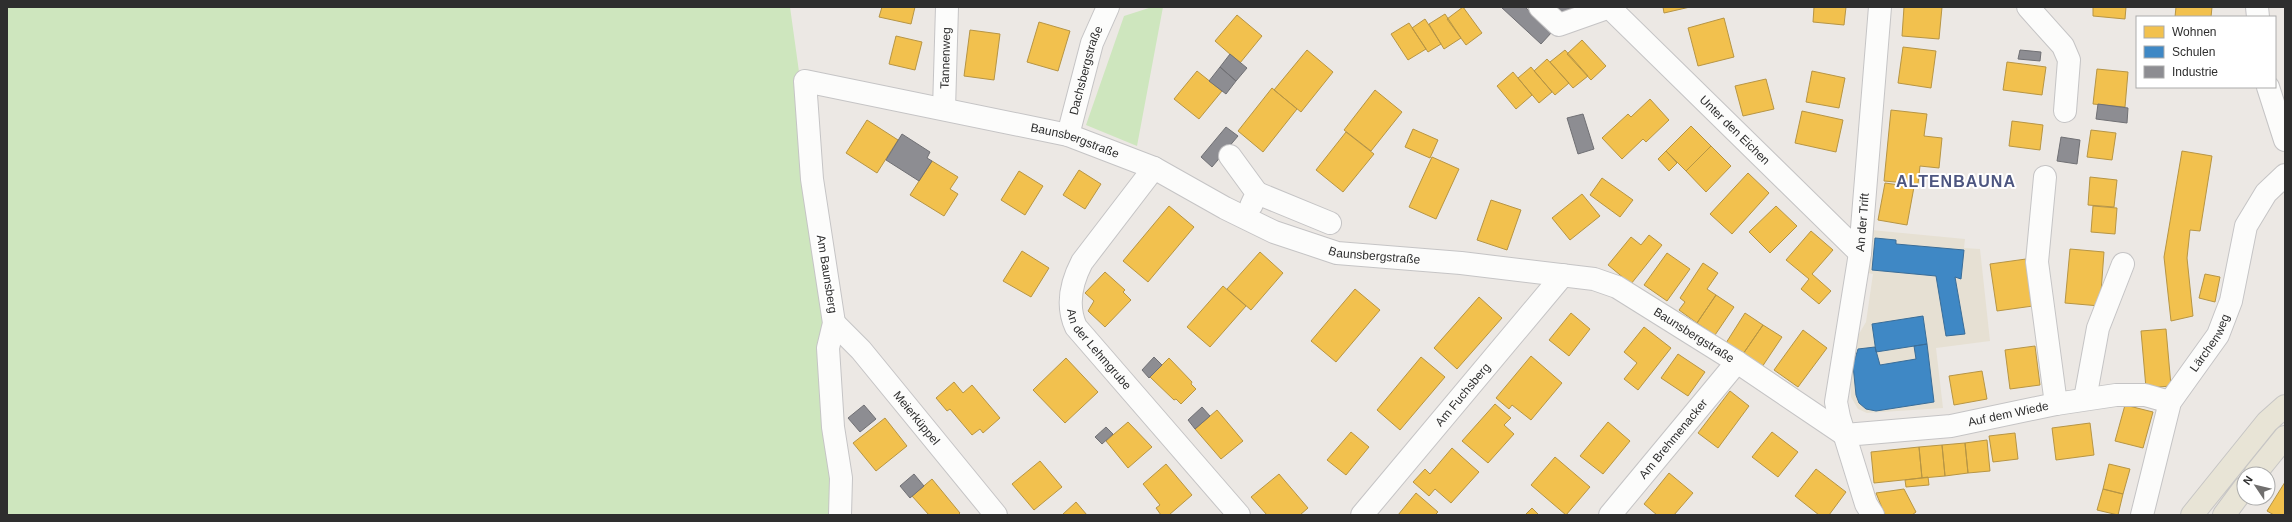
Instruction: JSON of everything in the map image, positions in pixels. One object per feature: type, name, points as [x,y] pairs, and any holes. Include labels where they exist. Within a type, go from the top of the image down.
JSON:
[{"type":"main road","points":[[2192,515],[2267,422],[2285,406]]},
{"type":"main road","points":[[2261,466],[2285,437]]},
{"type":"main road","points":[[2226,514],[2236,500]]},
{"type":"street","name":"Tannenweg","points":[[944,109],[947,7]]},
{"type":"street","name":"Dachsbergstraße","points":[[1068,135],[1092,43],[1108,7]]},
{"type":"street","points":[[1540,7],[1559,25],[1610,7]]},
{"type":"street","name":"Unter den Eichen","points":[[1610,7],[1860,253]]},
{"type":"street","name":"An der Trift","points":[[1845,435],[1836,402],[1860,253],[1880,7]]},
{"type":"street","points":[[2028,7],[2063,46],[2069,60],[2065,111]]},
{"type":"street","name":"Baunsbergstraße","points":[[805,81],[1068,135],[1154,168],[1245,218],[1274,232],[1337,253],[1462,263],[1594,279],[1617,287],[1737,362],[1845,435]]},
{"type":"street","name":"Am Baunsberg","points":[[805,81],[812,179],[834,323],[828,348],[833,427],[841,478],[840,515]]},
{"type":"street","points":[[2268,88],[2285,140]]},
{"type":"street","points":[[1230,156],[1257,193],[1330,223]]},
{"type":"street","name":"An der Lehmgrube","points":[[1154,168],[1082,262],[1073,279],[1070,295],[1071,316],[1076,327],[1239,515]]},
{"type":"street","name":"Lärchenweg","points":[[2142,515],[2170,402],[2218,335],[2231,301],[2246,226],[2266,193],[2285,176]]},
{"type":"street","points":[[2045,177],[2037,262],[2056,404]]},
{"type":"street","points":[[1245,218],[1257,193]]},
{"type":"street","points":[[2085,399],[2098,328],[2123,264]]},
{"type":"street","name":"Am Fuchsberg","points":[[1362,515],[1413,456],[1563,275]]},
{"type":"street","name":"Meierküppel","points":[[834,323],[861,350],[996,515]]},
{"type":"street","name":"Am Brehmenacker","points":[[1610,515],[1737,362]]},
{"type":"street","name":"Auf dem Wiede","points":[[1845,435],[1951,426],[2056,404],[2116,395],[2144,395],[2170,402]]},
{"type":"street","points":[[1845,435],[1866,504],[1873,515]]},
{"type":"street","points":[[2205,498],[2226,514]]},
{"type":"shaded area","points":[[1871,230],[1965,239],[1964,248],[1980,249],[1990,341],[1936,348],[1943,408],[1867,413],[1858,409],[1851,397],[1850,370],[1856,339],[1866,322],[1873,274],[1864,272]]},
{"type":"green space","points":[[7,7],[790,7],[841,374],[837,515],[7,515]]},
{"type":"green space","points":[[1152,7],[1163,7],[1137,146],[1086,125],[1124,16]]},
{"type":"building: Wohnen","points":[[882,7],[915,7],[911,24],[879,17]]},
{"type":"building: Wohnen","points":[[1463,7],[1482,33],[1466,45],[1447,19]]},
{"type":"building: Wohnen","points":[[1663,7],[1690,7],[1664,13]]},
{"type":"building: Wohnen","points":[[1814,7],[1846,7],[1844,25],[1813,22]]},
{"type":"building: Wohnen","points":[[1904,7],[1942,7],[1939,39],[1902,36]]},
{"type":"building: Wohnen","points":[[2093,7],[2126,7],[2125,19],[2093,16]]},
{"type":"building: Wohnen","points":[[2176,7],[2212,7],[2211,16],[2175,16]]},
{"type":"building: Wohnen","points":[[1445,14],[1461,38],[1444,49],[1429,24]]},
{"type":"building: Wohnen","points":[[1237,15],[1262,36],[1240,63],[1215,41]]},
{"type":"building: Wohnen","points":[[1724,18],[1734,57],[1698,66],[1688,28]]},
{"type":"building: Wohnen","points":[[1425,19],[1441,44],[1428,52],[1412,28]]},
{"type":"building: Wohnen","points":[[1039,22],[1070,31],[1058,71],[1027,62]]},
{"type":"building: Wohnen","points":[[1409,23],[1426,49],[1408,60],[1391,34]]},
{"type":"building: Wohnen","points":[[970,30],[1000,34],[994,80],[964,76]]},
{"type":"building: Wohnen","points":[[896,36],[922,42],[915,70],[889,64]]},
{"type":"building: Wohnen","points":[[1582,40],[1606,66],[1591,80],[1567,54]]},
{"type":"building: Wohnen","points":[[1903,47],[1936,51],[1931,88],[1898,83]]},
{"type":"building: Wohnen","points":[[1307,50],[1333,72],[1301,112],[1274,90]]},
{"type":"building: Wohnen","points":[[1565,50],[1588,76],[1573,88],[1550,62]]},
{"type":"building: Wohnen","points":[[1547,59],[1569,83],[1555,95],[1534,71]]},
{"type":"building: Wohnen","points":[[2007,62],[2046,67],[2042,95],[2003,90]]},
{"type":"building: Wohnen","points":[[1531,67],[1552,92],[1539,103],[1518,78]]},
{"type":"building: Wohnen","points":[[2097,69],[2128,72],[2125,107],[2093,104]]},
{"type":"building: Wohnen","points":[[1197,71],[1222,91],[1199,119],[1174,99]]},
{"type":"building: Wohnen","points":[[1812,71],[1845,78],[1839,108],[1806,102]]},
{"type":"building: Wohnen","points":[[1513,72],[1532,95],[1516,109],[1497,86]]},
{"type":"building: Wohnen","points":[[1766,79],[1774,109],[1743,116],[1735,86]]},
{"type":"building: Wohnen","points":[[1272,88],[1297,109],[1263,152],[1238,131]]},
{"type":"building: Wohnen","points":[[1375,90],[1402,112],[1371,151],[1344,130]]},
{"type":"building: Wohnen","points":[[1650,99],[1669,120],[1646,142],[1643,139],[1622,159],[1602,138],[1628,114],[1631,117]]},
{"type":"building: Wohnen","points":[[1891,110],[1927,114],[1924,136],[1942,138],[1939,168],[1920,166],[1918,184],[1884,181]]},
{"type":"building: Wohnen","points":[[1802,111],[1843,120],[1836,152],[1795,143]]},
{"type":"building: Wohnen","points":[[867,120],[898,140],[877,173],[846,153]]},
{"type":"building: Wohnen","points":[[2012,121],[2043,125],[2040,150],[2009,146]]},
{"type":"building: Wohnen","points":[[1691,126],[1711,146],[1686,171],[1666,151]]},
{"type":"building: Wohnen","points":[[1413,129],[1438,140],[1430,158],[1405,147]]},
{"type":"building: Wohnen","points":[[2091,130],[2116,133],[2112,160],[2087,157]]},
{"type":"building: Wohnen","points":[[1346,132],[1374,154],[1343,192],[1316,170]]},
{"type":"building: Wohnen","points":[[1711,146],[1731,166],[1706,192],[1686,171]]},
{"type":"building: Wohnen","points":[[1666,151],[1677,163],[1669,171],[1658,159]]},
{"type":"building: Wohnen","points":[[2182,151],[2212,156],[2200,231],[2190,230],[2187,258],[2193,316],[2171,321],[2164,257]]},
{"type":"building: Wohnen","points":[[1432,157],[1459,169],[1436,219],[1409,207]]},
{"type":"building: Wohnen","points":[[932,161],[958,177],[950,189],[958,194],[944,216],[910,195]]},
{"type":"building: Wohnen","points":[[1079,170],[1101,184],[1085,209],[1063,195]]},
{"type":"building: Wohnen","points":[[1019,171],[1043,186],[1025,215],[1001,200]]},
{"type":"building: Wohnen","points":[[1748,173],[1769,193],[1732,234],[1710,214]]},
{"type":"building: Wohnen","points":[[2090,177],[2117,180],[2114,207],[2088,205]]},
{"type":"building: Wohnen","points":[[1602,178],[1633,200],[1620,217],[1590,195]]},
{"type":"building: Wohnen","points":[[1885,183],[1914,187],[1907,225],[1878,220]]},
{"type":"building: Wohnen","points":[[1582,194],[1600,216],[1570,240],[1552,218]]},
{"type":"building: Wohnen","points":[[1491,200],[1521,210],[1507,250],[1477,240]]},
{"type":"building: Wohnen","points":[[1169,206],[1194,227],[1148,282],[1123,261]]},
{"type":"building: Wohnen","points":[[1776,206],[1797,226],[1770,253],[1749,232]]},
{"type":"building: Wohnen","points":[[2093,206],[2117,208],[2115,234],[2091,232]]},
{"type":"building: Wohnen","points":[[1811,231],[1833,250],[1812,274],[1831,291],[1819,304],[1801,289],[1809,279],[1786,260]]},
{"type":"building: Wohnen","points":[[1649,235],[1662,245],[1631,284],[1608,265],[1631,237],[1641,245]]},
{"type":"building: Wohnen","points":[[2070,249],[2104,252],[2100,306],[2065,303]]},
{"type":"building: Wohnen","points":[[1022,251],[1049,268],[1031,297],[1003,281]]},
{"type":"building: Wohnen","points":[[1260,252],[1283,273],[1251,310],[1227,289]]},
{"type":"building: Wohnen","points":[[1667,253],[1690,269],[1667,301],[1644,285]]},
{"type":"building: Wohnen","points":[[2026,259],[2033,306],[1997,311],[1990,264]]},
{"type":"building: Wohnen","points":[[1703,263],[1718,273],[1707,289],[1716,295],[1697,323],[1679,310],[1685,302],[1680,298]]},
{"type":"building: Wohnen","points":[[1105,272],[1125,290],[1123,292],[1131,300],[1105,327],[1088,311],[1094,301],[1085,293]]},
{"type":"building: Wohnen","points":[[2205,274],[2220,277],[2215,302],[2199,298]]},
{"type":"building: Wohnen","points":[[1223,286],[1246,306],[1210,347],[1187,327]]},
{"type":"building: Wohnen","points":[[1355,289],[1380,310],[1336,362],[1311,341]]},
{"type":"building: Wohnen","points":[[1716,295],[1734,307],[1715,335],[1697,323]]},
{"type":"building: Wohnen","points":[[1479,297],[1502,318],[1457,369],[1434,348]]},
{"type":"building: Wohnen","points":[[1571,313],[1590,329],[1569,356],[1549,340]]},
{"type":"building: Wohnen","points":[[1745,313],[1763,325],[1743,354],[1726,343]]},
{"type":"building: Wohnen","points":[[1763,325],[1782,337],[1762,367],[1743,354]]},
{"type":"building: Wohnen","points":[[1644,327],[1671,348],[1638,390],[1624,379],[1637,363],[1624,352]]},
{"type":"building: Wohnen","points":[[2166,329],[2171,386],[2146,388],[2141,331]]},
{"type":"building: Wohnen","points":[[1803,330],[1827,348],[1798,387],[1774,370]]},
{"type":"building: Wohnen","points":[[2035,346],[2040,385],[2010,389],[2005,350]]},
{"type":"building: Wohnen","points":[[1678,354],[1705,372],[1688,396],[1661,378]]},
{"type":"building: Wohnen","points":[[1531,356],[1562,383],[1531,420],[1512,405],[1509,409],[1496,398]]},
{"type":"building: Wohnen","points":[[1421,357],[1445,377],[1400,430],[1377,410]]},
{"type":"building: Wohnen","points":[[1066,358],[1098,392],[1065,423],[1033,390]]},
{"type":"building: Wohnen","points":[[1169,358],[1192,382],[1191,384],[1196,389],[1181,404],[1176,399],[1174,400],[1150,377]]},
{"type":"building: Wohnen","points":[[1982,371],[1987,399],[1954,405],[1949,376]]},
{"type":"building: Wohnen","points":[[954,382],[963,393],[972,385],[1000,418],[983,433],[980,429],[972,435],[950,409],[947,411],[936,398]]},
{"type":"building: Wohnen","points":[[1730,391],[1749,406],[1718,448],[1698,433]]},
{"type":"building: Wohnen","points":[[1495,404],[1511,418],[1504,425],[1514,434],[1488,463],[1462,441]]},
{"type":"building: Wohnen","points":[[2125,405],[2153,412],[2143,448],[2115,441]]},
{"type":"building: Wohnen","points":[[1217,410],[1243,441],[1221,459],[1195,429]]},
{"type":"building: Wohnen","points":[[885,418],[907,446],[876,471],[853,443]]},
{"type":"building: Wohnen","points":[[1128,422],[1152,447],[1128,468],[1106,441]]},
{"type":"building: Wohnen","points":[[1608,422],[1630,441],[1603,474],[1580,456]]},
{"type":"building: Wohnen","points":[[2090,423],[2094,455],[2056,460],[2052,428]]},
{"type":"building: Wohnen","points":[[1351,432],[1369,447],[1346,475],[1327,460]]},
{"type":"building: Wohnen","points":[[1772,432],[1798,452],[1778,477],[1752,457]]},
{"type":"building: Wohnen","points":[[2015,433],[2018,459],[1993,462],[1989,436]]},
{"type":"building: Wohnen","points":[[1987,440],[1990,471],[1968,473],[1965,443]]},
{"type":"building: Wohnen","points":[[1965,443],[1968,473],[1945,476],[1942,445]]},
{"type":"building: Wohnen","points":[[1942,445],[1945,476],[1922,478],[1919,447]]},
{"type":"building: Wohnen","points":[[1919,447],[1922,478],[1874,483],[1871,452]]},
{"type":"building: Wohnen","points":[[1452,448],[1479,472],[1451,503],[1435,489],[1429,496],[1413,482],[1425,469],[1430,474]]},
{"type":"building: Wohnen","points":[[1555,457],[1590,487],[1566,515],[1531,485]]},
{"type":"building: Wohnen","points":[[1040,461],[1062,487],[1034,510],[1012,484]]},
{"type":"building: Wohnen","points":[[1166,464],[1192,495],[1169,515],[1161,515],[1156,508],[1160,505],[1143,484]]},
{"type":"building: Wohnen","points":[[2109,464],[2130,469],[2123,494],[2103,489]]},
{"type":"building: Wohnen","points":[[1816,469],[1846,492],[1829,515],[1819,515],[1795,496]]},
{"type":"building: Wohnen","points":[[1669,473],[1693,493],[1674,515],[1657,515],[1644,504]]},
{"type":"building: Wohnen","points":[[1279,474],[1308,508],[1300,515],[1267,515],[1251,497]]},
{"type":"building: Wohnen","points":[[1928,477],[1929,485],[1906,487],[1905,480]]},
{"type":"building: Wohnen","points":[[932,479],[960,513],[958,515],[929,515],[912,496]]},
{"type":"building: Wohnen","points":[[2285,482],[2285,515],[2274,515],[2267,511],[2270,506],[2276,506],[2276,496]]},
{"type":"building: Wohnen","points":[[1904,489],[1916,512],[1912,515],[1885,515],[1876,493]]},
{"type":"building: Wohnen","points":[[2103,489],[2123,494],[2118,515],[2097,510]]},
{"type":"building: Wohnen","points":[[1416,493],[1438,512],[1435,515],[1398,515]]},
{"type":"building: Wohnen","points":[[1076,502],[1087,515],[1062,515]]},
{"type":"building: Wohnen","points":[[1532,508],[1539,515],[1525,515]]},
{"type":"building: Schulen","points":[[1875,238],[1896,240],[1896,244],[1964,250],[1961,279],[1955,277],[1965,334],[1946,336],[1936,276],[1872,270]]},
{"type":"building: Schulen","points":[[1923,316],[1927,344],[1876,352],[1872,324]]},
{"type":"building: Schulen","points":[[1927,344],[1934,402],[1876,411],[1866,409],[1859,403],[1856,395],[1853,365],[1858,349],[1875,347],[1880,365],[1916,359],[1914,346]]},
{"type":"building: Industrie","points":[[1501,7],[1525,7],[1552,32],[1541,44]]},
{"type":"building: Industrie","points":[[1557,7],[1580,7],[1570,19]]},
{"type":"building: Industrie","points":[[2020,50],[2041,52],[2040,61],[2018,59]]},
{"type":"building: Industrie","points":[[1230,54],[1247,68],[1236,81],[1220,67]]},
{"type":"building: Industrie","points":[[1220,67],[1236,81],[1226,94],[1209,81]]},
{"type":"building: Industrie","points":[[2098,104],[2128,108],[2127,123],[2096,119]]},
{"type":"building: Industrie","points":[[1583,114],[1594,149],[1578,154],[1567,118]]},
{"type":"building: Industrie","points":[[1226,127],[1238,136],[1212,167],[1201,157]]},
{"type":"building: Industrie","points":[[902,134],[930,152],[927,158],[932,161],[919,181],[886,160]]},
{"type":"building: Industrie","points":[[2061,137],[2080,140],[2077,164],[2057,161]]},
{"type":"building: Industrie","points":[[1154,357],[1162,365],[1149,378],[1142,370]]},
{"type":"building: Industrie","points":[[864,405],[876,419],[860,432],[848,418]]},
{"type":"building: Industrie","points":[[1202,407],[1210,416],[1195,429],[1188,420]]},
{"type":"building: Industrie","points":[[1106,427],[1113,434],[1102,444],[1095,437]]},
{"type":"building: Industrie","points":[[914,474],[924,486],[910,498],[900,486]]},
{"type":"district","name":"ALTENBAUNA","points":[[1956,181]]}]
